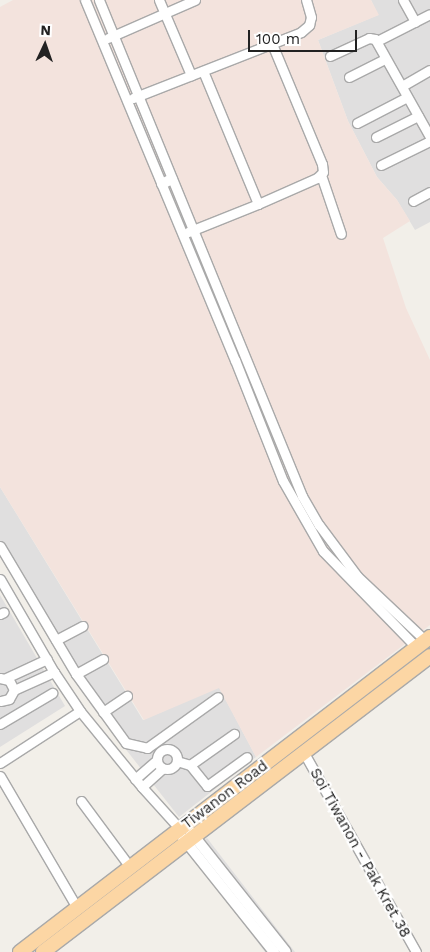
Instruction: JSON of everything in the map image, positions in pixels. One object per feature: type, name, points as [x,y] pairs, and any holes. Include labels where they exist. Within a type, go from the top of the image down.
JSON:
[{"type":"main road","name":"Tiwanon Road","points":[[20,952],[426,641]]},
{"type":"main road","name":"Tiwanon Road","points":[[43,952],[430,656]]},
{"type":"street","points":[[85,0],[183,234],[283,481],[322,551],[426,641]]},
{"type":"street","points":[[99,0],[302,496],[318,525],[357,576],[426,641]]},
{"type":"street","points":[[159,0],[191,75]]},
{"type":"street","points":[[102,40],[195,0]]},
{"type":"street","points":[[126,100],[301,32],[309,25],[311,16],[306,0]]},
{"type":"street","points":[[403,0],[415,22]]},
{"type":"street","points":[[376,41],[430,14]]},
{"type":"street","points":[[330,56],[368,38],[376,41],[418,116],[428,127],[430,136]]},
{"type":"street","points":[[272,44],[322,164],[323,172],[321,175],[341,234]]},
{"type":"street","points":[[349,76],[385,59]]},
{"type":"street","points":[[204,70],[258,204]]},
{"type":"street","points":[[402,86],[430,70]]},
{"type":"street","points":[[357,123],[407,97]]},
{"type":"street","points":[[376,137],[418,116]]},
{"type":"street","points":[[381,165],[430,141]]},
{"type":"street","points":[[183,234],[258,204],[321,175]]},
{"type":"street","points":[[162,184],[172,179]]},
{"type":"street","points":[[413,201],[430,192]]},
{"type":"street","points":[[0,546],[76,674],[126,743],[147,748],[160,760],[172,768],[177,761],[176,754],[172,750],[166,749],[160,760],[142,787]]},
{"type":"street","points":[[0,579],[54,672],[80,711],[135,779],[191,840],[276,950]]},
{"type":"street","points":[[56,640],[82,626]]},
{"type":"street","points":[[3,678],[47,659]]},
{"type":"street","points":[[76,674],[102,659]]},
{"type":"street","points":[[14,717],[3,701],[11,696],[14,690],[54,672]]},
{"type":"street","points":[[3,678],[12,683],[14,690]]},
{"type":"street","points":[[0,724],[52,693]]},
{"type":"street","points":[[103,712],[127,696]]},
{"type":"street","points":[[147,748],[218,697]]},
{"type":"street","points":[[0,763],[80,711]]},
{"type":"street","points":[[190,765],[234,734]]},
{"type":"street","name":"Soi Tiwanon - Pak Kret 38","points":[[304,753],[416,952]]},
{"type":"street","points":[[177,761],[190,765],[207,786],[247,757]]},
{"type":"street","points":[[135,779],[160,760]]},
{"type":"street","points":[[0,776],[77,908]]},
{"type":"street","points":[[80,801],[130,867]]},
{"type":"shaded area","points":[[13,0],[371,0],[379,15],[318,40],[348,121],[377,177],[397,200],[410,221],[383,238],[406,308],[430,360],[430,625],[256,757],[219,688],[144,720],[0,487],[0,7]]},
{"type":"shaded area","points":[[371,0],[430,0],[430,222],[415,230],[397,200],[377,177],[348,121],[318,40],[378,15]]},
{"type":"shaded area","points":[[0,487],[143,720],[219,687],[256,757],[179,817],[91,705],[0,554]]},
{"type":"shaded area","points":[[0,595],[65,706],[0,747]]},
{"type":"shaded area","points":[[207,838],[295,952],[265,952],[189,852]]}]
